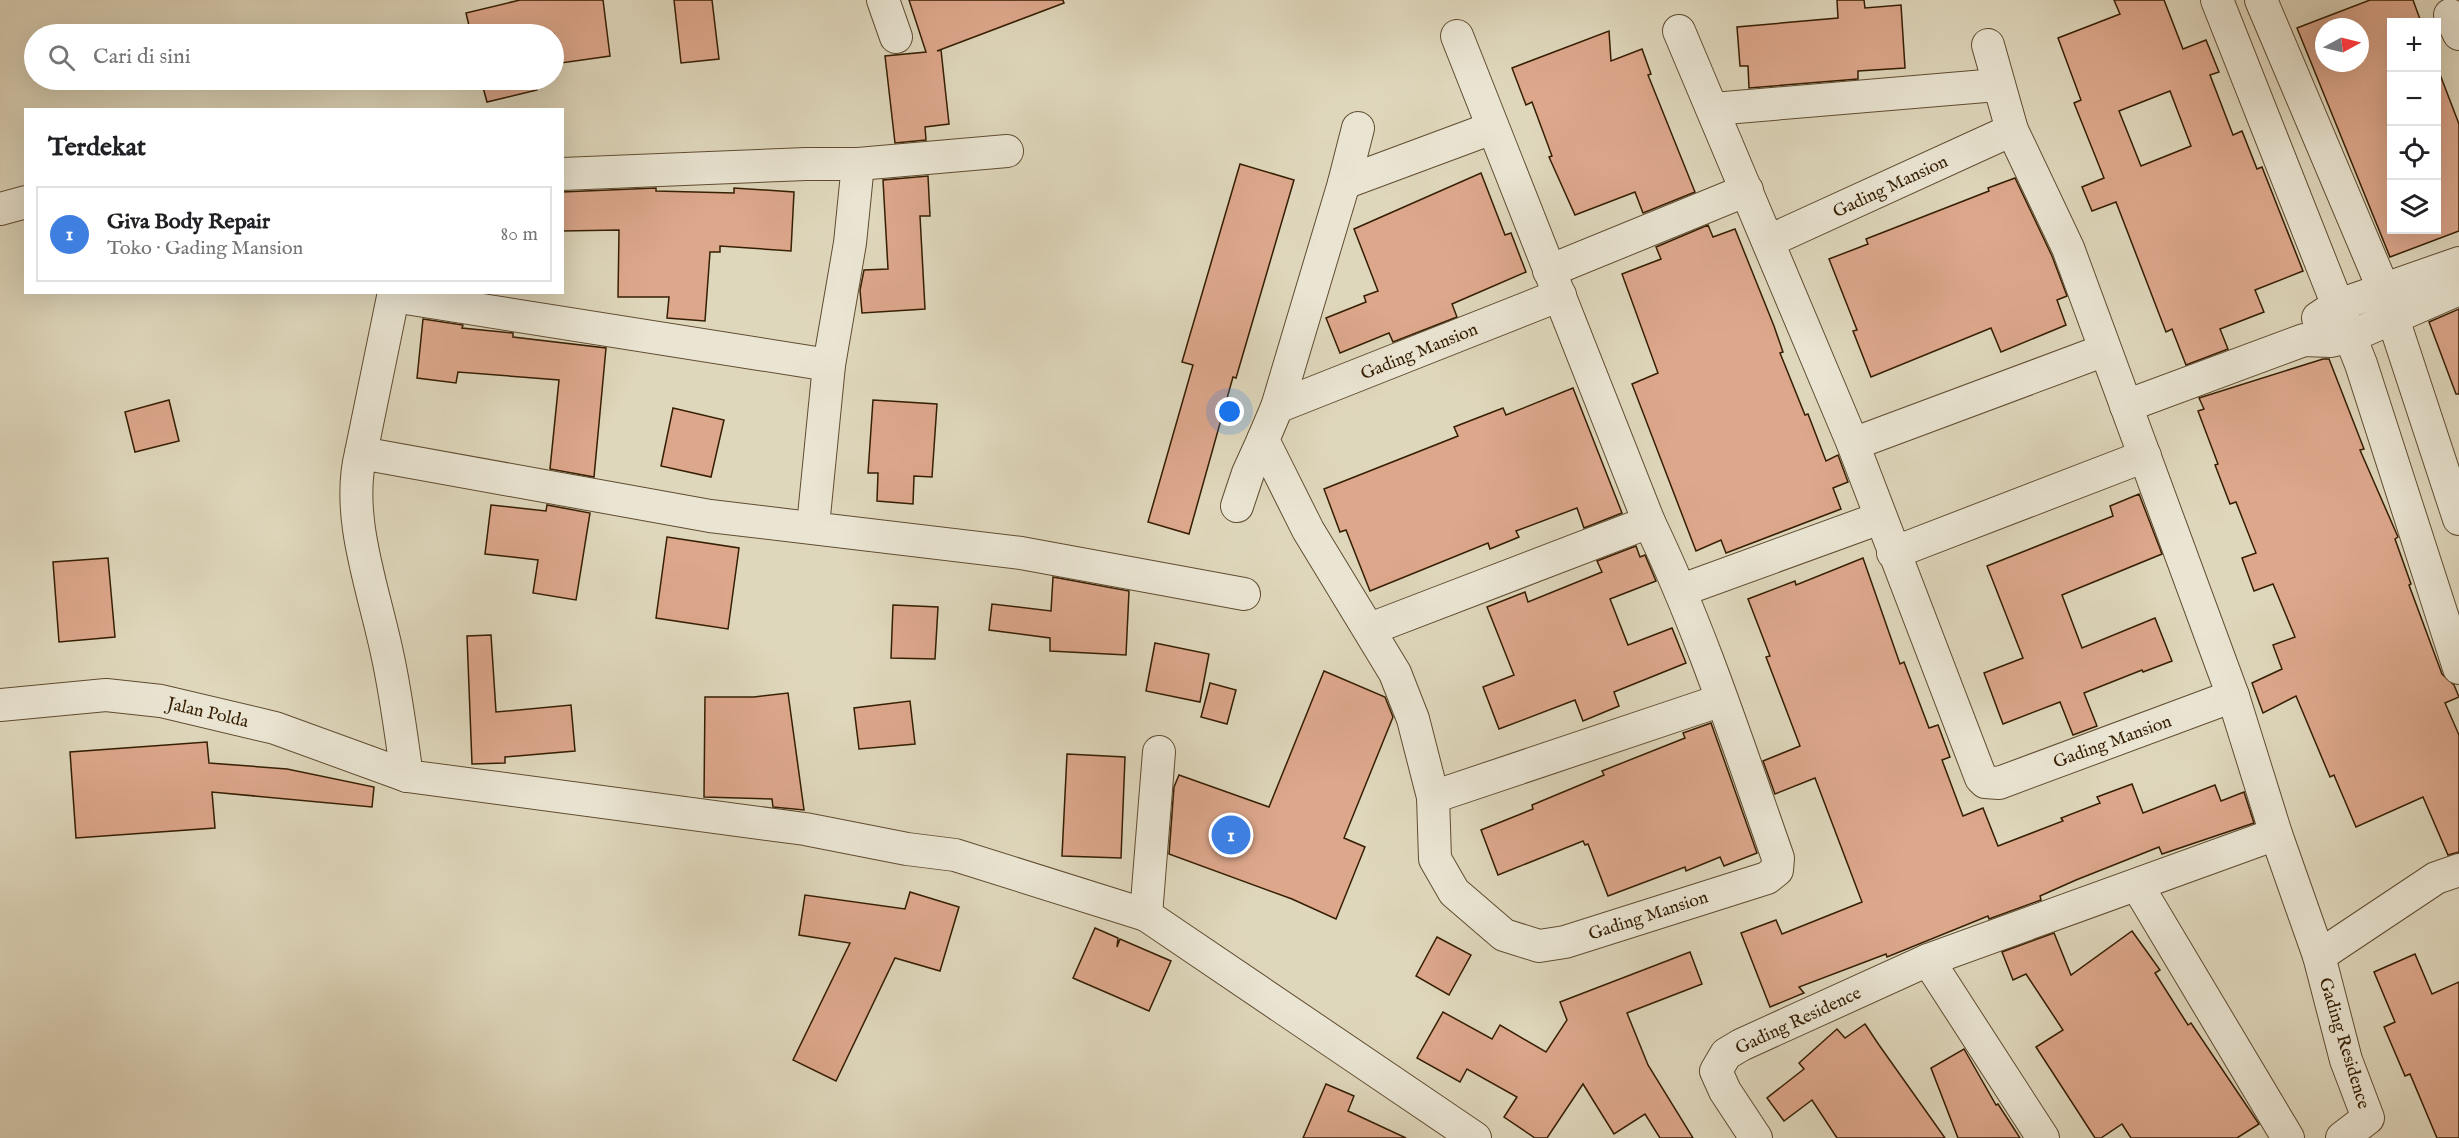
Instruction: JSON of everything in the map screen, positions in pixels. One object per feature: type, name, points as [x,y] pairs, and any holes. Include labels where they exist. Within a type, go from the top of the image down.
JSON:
[{"type":"street","points":[[883,0],[896,37]]},
{"type":"street","points":[[2459,519],[2383,288],[2263,6],[2223,14],[2336,306],[2361,364],[2459,668]]},
{"type":"street","name":"Gading Mansion","points":[[1680,31],[1853,444],[1981,778],[1985,782],[1999,783],[2233,696]]},
{"type":"street","name":"Gading Mansion","points":[[1263,440],[1308,530],[1395,673],[1413,719],[1433,797],[1435,859],[1454,892],[1504,935],[1539,946],[1565,942],[1767,878],[1777,870],[1778,858],[1682,590],[1649,522],[1457,36]]},
{"type":"street","points":[[1988,45],[1997,85],[2012,130],[2068,248],[2233,696],[2276,834],[2319,956]]},
{"type":"street","points":[[1713,109],[1997,85]]},
{"type":"street","points":[[1237,506],[1248,473],[1277,407],[1344,183],[1358,128]]},
{"type":"street","points":[[1344,183],[1492,128]]},
{"type":"street","name":"Gading Mansion","points":[[1769,242],[2012,130]]},
{"type":"street","points":[[564,174],[858,164],[1007,151]]},
{"type":"street","points":[[813,526],[830,366],[850,243],[858,164]]},
{"type":"street","points":[[1555,283],[1747,190]]},
{"type":"street","points":[[0,209],[24,203]]},
{"type":"street","points":[[2304,340],[2309,327],[2336,306],[2459,263]]},
{"type":"street","name":"Gading Mansion","points":[[1277,407],[1555,283]]},
{"type":"street","points":[[2126,406],[2304,340],[2331,341],[2349,337],[2459,289]]},
{"type":"street","points":[[407,776],[389,660],[357,514],[355,478],[393,294],[830,366]]},
{"type":"street","points":[[1853,444],[2105,350]]},
{"type":"street","points":[[361,453],[710,516],[813,526],[1021,553],[1244,594]]},
{"type":"street","points":[[1893,553],[2145,456]]},
{"type":"street","points":[[1682,590],[1880,518]]},
{"type":"street","points":[[1370,629],[1649,522]]},
{"type":"street","name":"Jalan Polda","points":[[0,705],[106,695],[161,701],[275,728],[407,776],[805,829],[907,849],[955,855],[1146,915],[1475,1138]]},
{"type":"street","points":[[1433,797],[1722,700]]},
{"type":"street","points":[[1146,915],[1159,752]]},
{"type":"street","name":"Gading Residence","points":[[1756,1138],[1725,1091],[1716,1071],[1726,1054],[1928,960],[2276,834]]},
{"type":"street","name":"Gading Residence","points":[[2342,1138],[2375,1128],[2346,1060],[2319,956],[2436,878],[2459,870]]},
{"type":"street","points":[[2137,885],[2288,1138]]},
{"type":"street","points":[[1928,960],[2043,1138]]},
{"type":"building","points":[[520,0],[603,0],[610,56],[564,63],[564,24],[469,24],[466,13]]},
{"type":"building","points":[[674,0],[712,0],[719,59],[681,63]]},
{"type":"building","points":[[909,0],[1063,0],[1064,3],[937,51],[941,50],[949,124],[925,127],[926,140],[895,143],[885,56],[926,52]]},
{"type":"building","points":[[1837,0],[1864,0],[1865,8],[1901,5],[1905,68],[1858,71],[1858,79],[1749,88],[1748,66],[1740,66],[1737,27],[1838,18]]},
{"type":"building","points":[[2114,0],[2164,0],[2183,49],[2206,40],[2219,72],[2210,75],[2233,135],[2242,131],[2257,169],[2262,167],[2303,271],[2255,290],[2264,312],[2220,329],[2228,349],[2186,365],[2172,329],[2166,332],[2116,202],[2092,211],[2082,187],[2104,178],[2074,103],[2081,100],[2058,38],[2120,14]],"holes":[[[2170,91],[2191,146],[2141,166],[2119,111]]]},
{"type":"building","points":[[2370,0],[2413,0],[2420,18],[2387,18],[2387,234],[2441,234],[2441,77],[2459,124],[2459,231],[2390,257],[2297,28],[2315,21],[2315,72],[2369,72],[2369,18],[2323,18]]},
{"type":"building","points":[[1609,31],[1611,61],[1642,49],[1651,74],[1648,75],[1695,192],[1643,213],[1635,192],[1575,215],[1549,157],[1552,156],[1532,102],[1526,105],[1512,68]]},
{"type":"building","points":[[484,90],[537,90],[487,102]]},
{"type":"building","points":[[1240,164],[1294,180],[1236,378],[1233,377],[1189,534],[1148,522],[1193,365],[1182,362]]},
{"type":"building","points":[[1481,173],[1505,235],[1511,233],[1526,272],[1452,304],[1457,317],[1393,342],[1389,333],[1340,353],[1326,318],[1366,302],[1364,296],[1378,291],[1354,229]]},
{"type":"building","points":[[928,176],[930,216],[920,216],[925,309],[862,313],[860,290],[864,270],[888,269],[883,180]]},
{"type":"building","points":[[2015,178],[2052,256],[2067,296],[2057,300],[2066,325],[2001,352],[1991,328],[1871,377],[1853,331],[1857,330],[1829,259],[1868,244],[1866,239],[1989,191],[1988,188]]},
{"type":"building","points":[[656,188],[656,191],[734,193],[734,188],[794,192],[791,251],[720,246],[720,252],[710,252],[705,321],[667,318],[669,297],[618,297],[619,230],[564,231],[564,192]]},
{"type":"building","points":[[1708,225],[1713,237],[1735,229],[1774,326],[1783,352],[1780,353],[1805,415],[1808,414],[1826,461],[1838,455],[1848,482],[1833,488],[1841,509],[1726,553],[1721,540],[1696,551],[1632,384],[1658,373],[1622,274],[1661,259],[1656,247]]},
{"type":"building","points":[[2459,309],[2459,394],[2456,394],[2429,322]]},
{"type":"building","points":[[423,319],[463,325],[462,328],[513,333],[513,337],[606,348],[594,477],[550,469],[559,380],[458,372],[456,383],[417,378]]},
{"type":"building","points":[[2329,359],[2364,449],[2360,450],[2398,537],[2395,539],[2411,584],[2409,585],[2442,674],[2454,685],[2459,697],[2445,703],[2459,735],[2459,852],[2448,855],[2423,797],[2356,827],[2334,775],[2330,777],[2296,696],[2263,713],[2252,683],[2282,669],[2273,645],[2295,637],[2273,584],[2254,591],[2242,558],[2256,553],[2236,502],[2230,504],[2215,465],[2218,464],[2198,411],[2204,409],[2199,398]]},
{"type":"building","points":[[1573,388],[1622,513],[1584,528],[1577,508],[1516,531],[1519,537],[1490,549],[1488,543],[1370,591],[1346,530],[1340,532],[1324,489],[1458,436],[1454,427],[1503,408],[1506,415]]},
{"type":"building","points":[[169,400],[179,441],[135,452],[125,412]]},
{"type":"building","points":[[873,400],[937,404],[932,477],[914,476],[913,504],[877,501],[878,473],[868,473]]},
{"type":"building","points":[[673,408],[724,420],[711,477],[661,466]]},
{"type":"building","points":[[2139,494],[2162,554],[2062,595],[2082,648],[2155,618],[2172,661],[2084,693],[2097,726],[2073,735],[2060,702],[2003,724],[1984,673],[2023,658],[1987,566],[2113,516],[2110,506]]},
{"type":"building","points":[[491,505],[546,511],[547,505],[590,513],[576,600],[533,593],[538,560],[485,554]]},
{"type":"building","points":[[667,537],[739,548],[728,629],[656,618]]},
{"type":"building","points":[[1636,546],[1640,557],[1645,555],[1656,581],[1610,599],[1628,645],[1672,628],[1686,663],[1614,692],[1619,706],[1583,721],[1575,700],[1499,729],[1483,687],[1514,675],[1487,607],[1525,592],[1528,602],[1602,572],[1597,561]]},
{"type":"building","points":[[108,558],[115,637],[59,642],[53,562]]},
{"type":"building","points":[[1863,558],[1900,664],[1904,662],[1929,728],[1938,725],[1950,757],[1942,760],[1963,816],[1983,808],[1998,846],[2063,821],[2061,818],[2100,803],[2097,797],[2132,784],[2143,813],[2215,785],[2221,801],[2244,792],[2254,823],[2162,854],[2159,847],[2040,896],[2041,900],[1989,919],[1988,916],[1887,957],[1886,954],[1799,987],[1804,993],[1770,1007],[1741,933],[1776,920],[1782,934],[1862,902],[1815,778],[1775,794],[1763,761],[1800,746],[1766,657],[1770,656],[1748,599],[1795,581],[1796,585]]},
{"type":"building","points":[[1053,577],[1129,591],[1126,655],[1050,651],[1050,638],[989,630],[992,604],[1051,611]]},
{"type":"building","points":[[893,605],[938,607],[935,659],[891,658]]},
{"type":"building","points":[[491,635],[496,712],[571,705],[575,751],[505,757],[505,763],[472,764],[467,636]]},
{"type":"building","points":[[1155,643],[1209,654],[1200,702],[1146,691]]},
{"type":"building","points":[[1324,671],[1385,697],[1393,717],[1344,838],[1365,847],[1336,919],[1292,899],[1169,854],[1174,787],[1179,775],[1269,807]]},
{"type":"building","points":[[1210,683],[1236,690],[1227,724],[1201,717]]},
{"type":"building","points":[[788,693],[804,810],[773,807],[772,799],[704,797],[705,697],[754,697]]},
{"type":"building","points":[[910,701],[915,744],[859,749],[854,708]]},
{"type":"building","points":[[1711,723],[1757,853],[1724,866],[1720,857],[1686,871],[1685,867],[1608,896],[1588,844],[1585,845],[1583,841],[1498,875],[1481,830],[1533,809],[1532,805],[1604,775],[1602,771],[1685,738],[1683,733]]},
{"type":"building","points":[[207,742],[209,763],[287,769],[374,787],[372,807],[212,792],[215,828],[76,838],[70,752]]},
{"type":"building","points":[[1067,754],[1125,757],[1121,858],[1062,856]]},
{"type":"building","points":[[910,892],[959,907],[940,971],[895,958],[836,1081],[793,1060],[850,943],[799,935],[805,895],[905,909]]},
{"type":"building","points":[[1095,928],[1118,938],[1117,947],[1120,939],[1171,961],[1149,1011],[1073,978]]},
{"type":"building","points":[[2132,931],[2160,970],[2155,973],[2188,1025],[2191,1023],[2259,1124],[2237,1138],[2131,1138],[2122,1124],[2101,1138],[2095,1138],[2036,1047],[2063,1030],[2026,974],[2013,980],[2002,952],[2054,933],[2071,975]]},
{"type":"building","points":[[1437,937],[1471,955],[1449,995],[1416,976]]},
{"type":"building","points":[[1690,952],[1702,984],[1627,1013],[1648,1065],[1693,1138],[1660,1138],[1645,1114],[1614,1134],[1583,1084],[1547,1138],[1535,1138],[1504,1117],[1517,1097],[1467,1069],[1460,1082],[1417,1058],[1443,1012],[1492,1039],[1500,1025],[1546,1052],[1567,1020],[1560,1002]]},
{"type":"building","points":[[2415,954],[2432,994],[2459,982],[2459,1138],[2437,1138],[2410,1074],[2405,1076],[2384,1027],[2395,1022],[2374,972]]},
{"type":"building","points":[[1865,1024],[1945,1138],[1837,1138],[1812,1100],[1784,1121],[1767,1098],[1804,1069],[1799,1063],[1837,1029],[1845,1038]]},
{"type":"building","points":[[1964,1049],[1996,1105],[1998,1104],[2020,1138],[1958,1138],[1931,1068]]},
{"type":"building","points":[[1326,1084],[1354,1096],[1348,1111],[1406,1138],[1303,1138]]},
{"type":"place","name":"Giva Body Repair","points":[[1231,835]]}]
